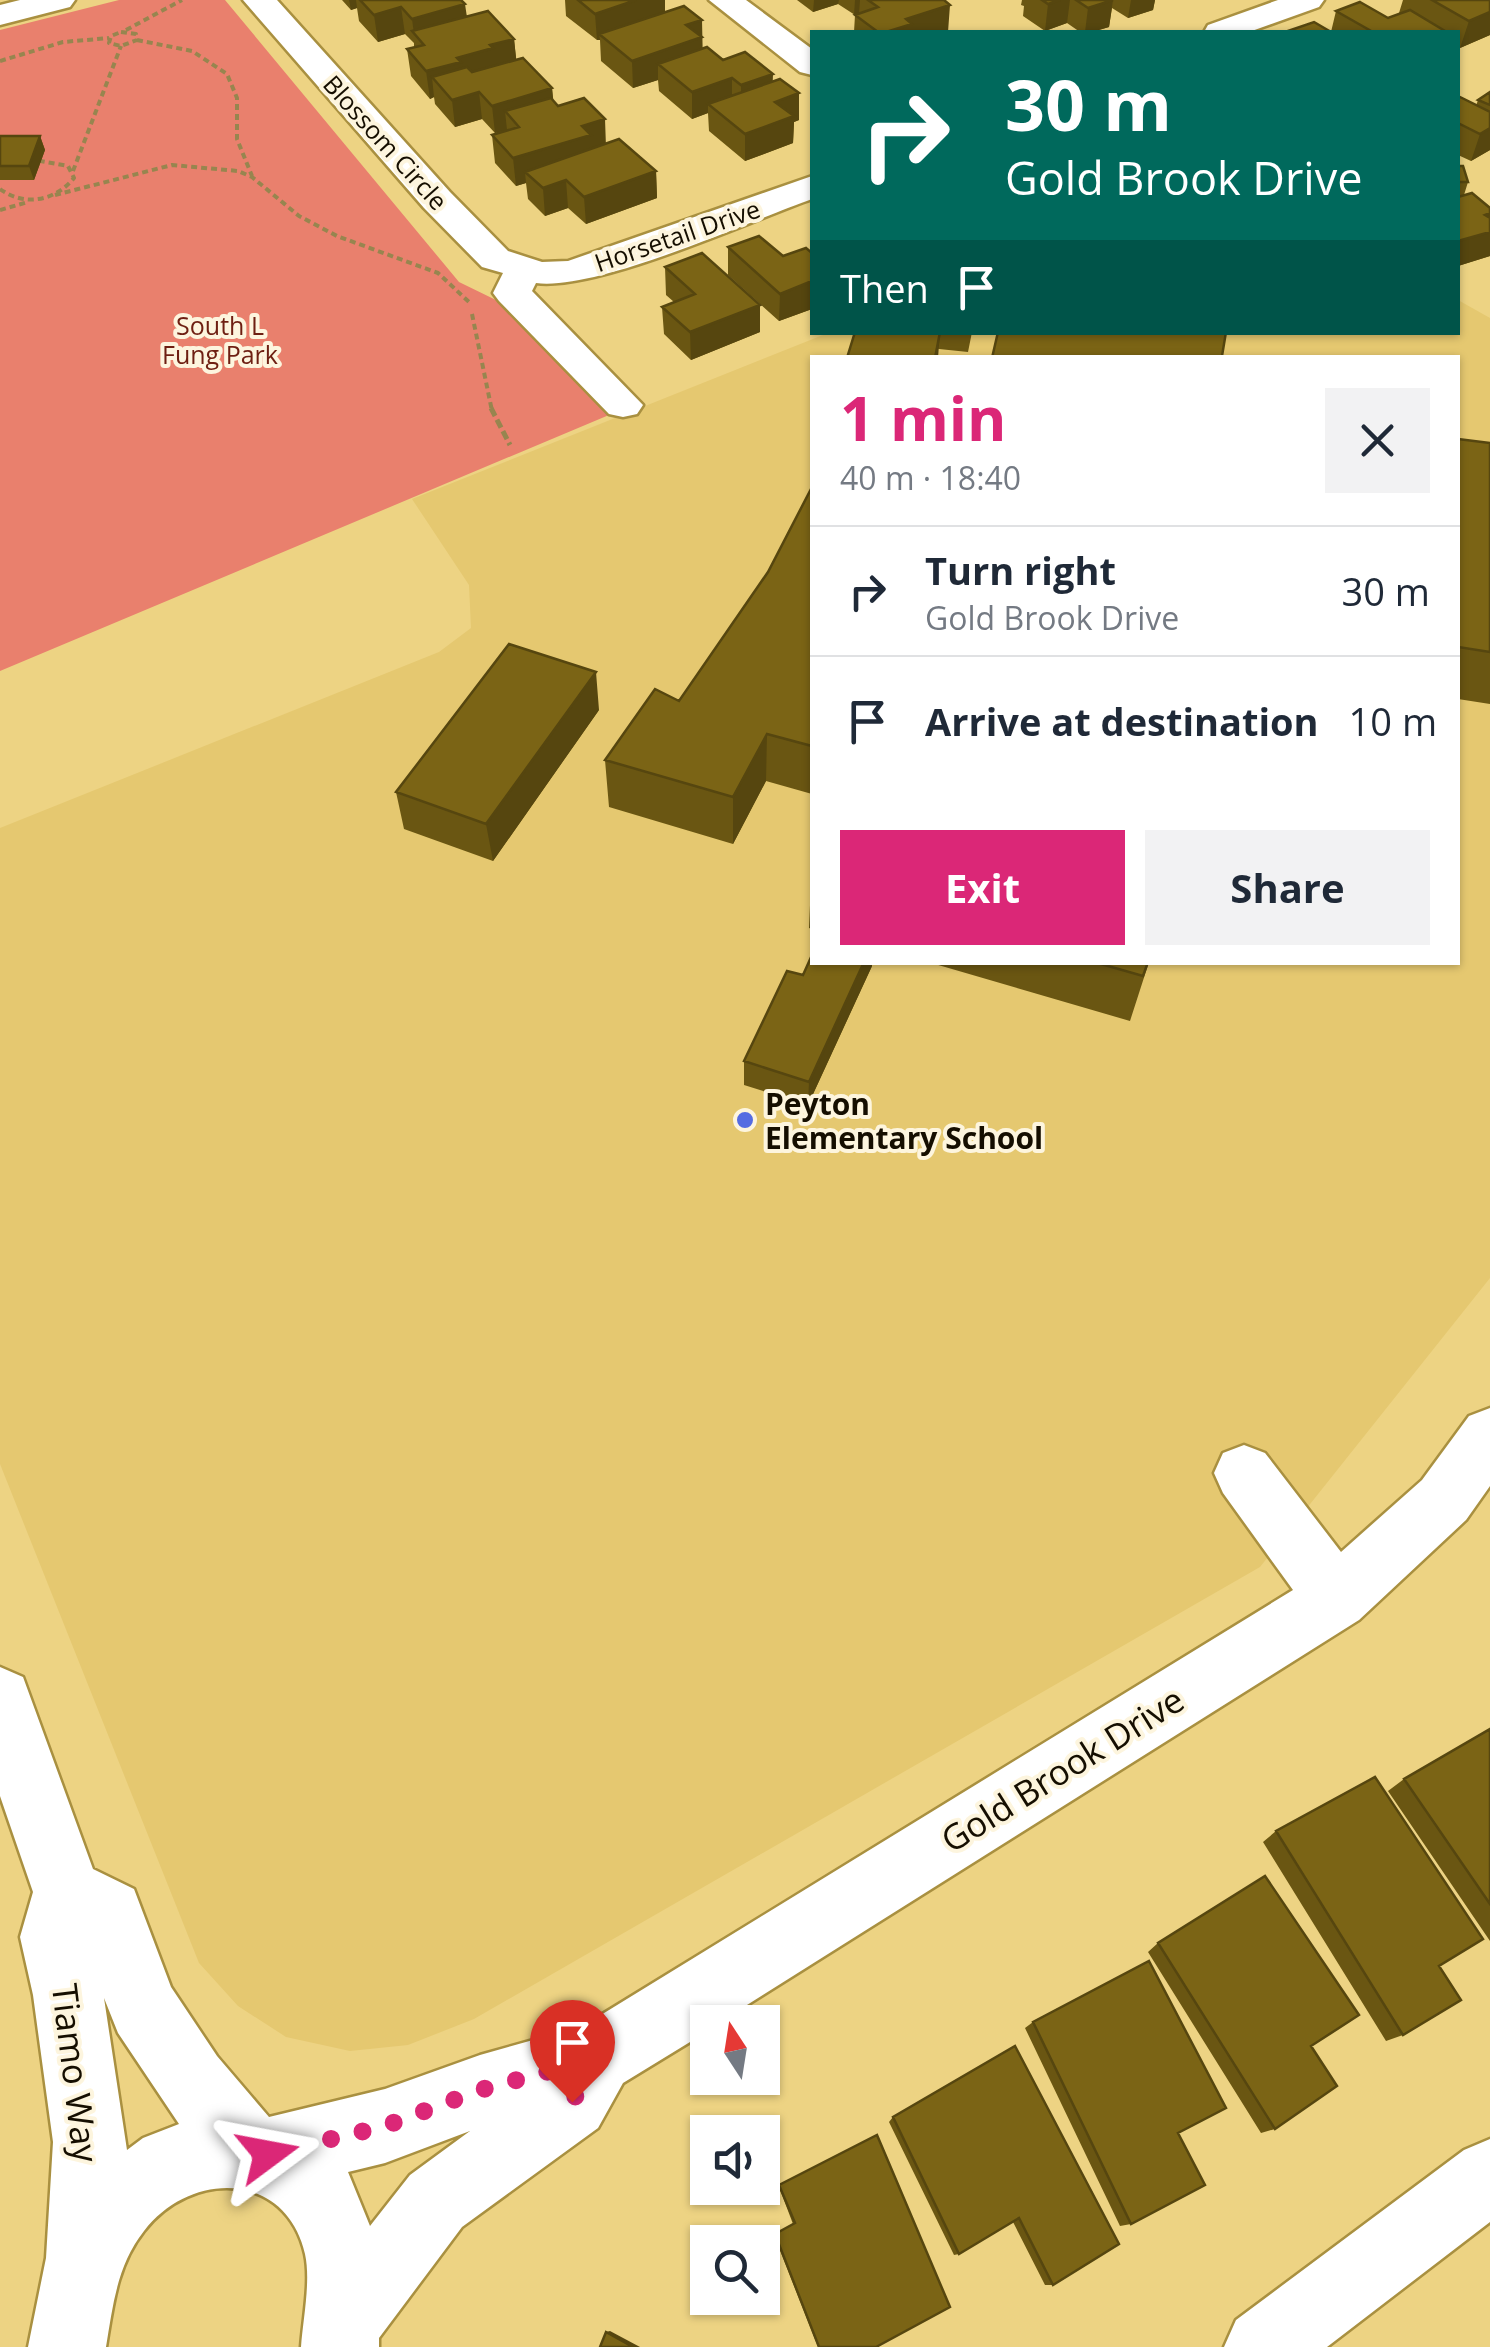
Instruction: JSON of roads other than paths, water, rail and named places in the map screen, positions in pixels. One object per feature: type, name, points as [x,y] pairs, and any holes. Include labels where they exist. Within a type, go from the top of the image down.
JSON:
[{"type":"street","points":[[0,15],[59,0]]},
{"type":"street","name":"Blossom Circle","points":[[259,0],[436,200],[495,259],[532,272]]},
{"type":"street","points":[[725,0],[810,64]]},
{"type":"street","points":[[1222,30],[1250,8],[1308,0]]},
{"type":"street","name":"Horsetail Drive","points":[[532,272],[568,272],[596,265],[810,188]]},
{"type":"street","points":[[532,272],[512,294],[623,405]]},
{"type":"street","name":"Gold Brook Drive","points":[[61,2314],[106,2216],[148,2176],[172,2160],[209,2148],[258,2151],[385,2126],[480,2090],[598,2058],[1336,1598],[1444,1500],[1490,1436]]},
{"type":"street","points":[[1244,1473],[1336,1598]]},
{"type":"street","points":[[0,1700],[67,1892]]},
{"type":"street","name":"Tiamo Way","points":[[61,2314],[90,2196],[90,2142],[55,1937],[67,1892],[109,1914],[143,2008],[191,2082],[258,2151],[284,2160],[316,2187],[338,2224],[348,2270],[342,2333]]},
{"type":"street","name":"Gold Brook Drive","points":[[342,2333],[436,2201],[572,2102],[598,2058]]},
{"type":"street","points":[[1263,2347],[1490,2176]]},
{"type":"place","name":"Peyton Elementary School","points":[[745,1120]]},
{"type":"park label","name":"South L Fung Park","points":[[220,340]]}]
